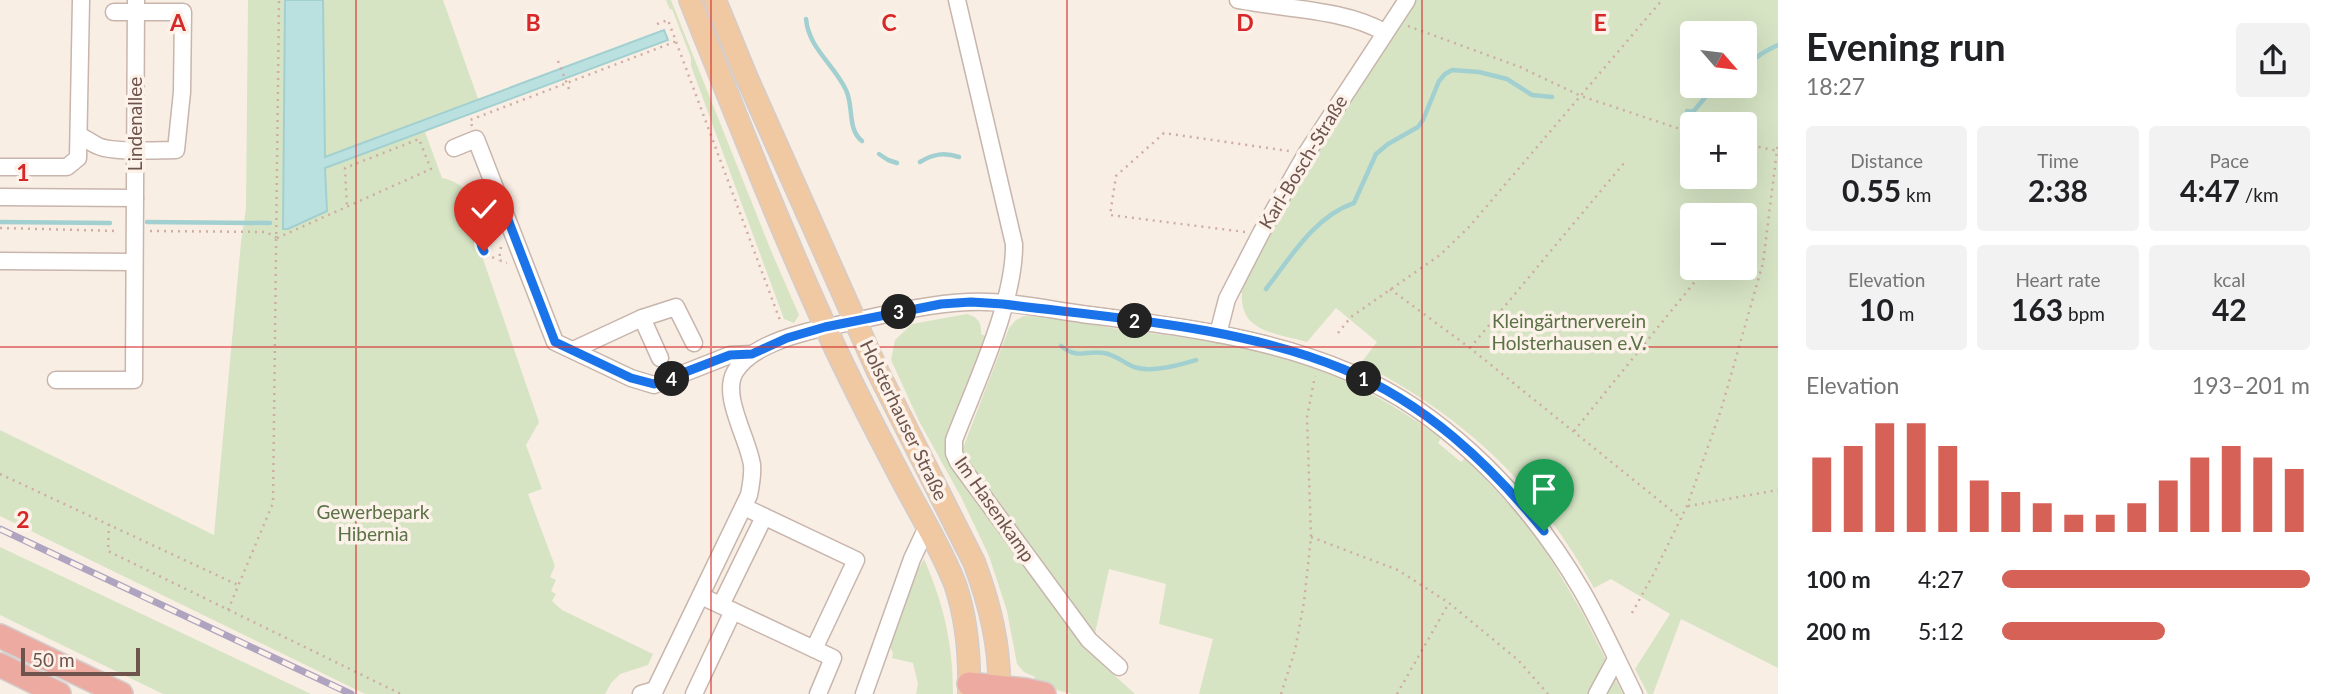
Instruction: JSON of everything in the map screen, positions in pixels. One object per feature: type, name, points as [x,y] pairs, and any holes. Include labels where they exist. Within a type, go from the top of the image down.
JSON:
[{"type":"highway","points":[[0,636],[121,694]]},
{"type":"highway","points":[[0,666],[59,694]]},
{"type":"highway","points":[[0,681],[26,694]]},
{"type":"highway","points":[[969,689],[1044,694]]},
{"type":"main road","name":"Holsterhauser Straße","points":[[690,0],[771,202],[825,327],[955,585],[966,631],[969,689]]},
{"type":"main road","name":"Holsterhauser Straße","points":[[715,0],[752,90],[878,372],[974,562],[995,634],[999,691]]},
{"type":"street","points":[[0,167],[67,167],[78,158],[81,0]]},
{"type":"street","name":"Im Hasenkamp","points":[[957,0],[1014,244],[1012,272],[997,329],[954,440],[954,453],[1089,640],[1119,667]]},
{"type":"street","points":[[1238,0],[1350,17],[1384,32]]},
{"type":"street","name":"Karl-Bosch-Straße","points":[[1218,334],[1227,299],[1261,233],[1306,154],[1407,0]]},
{"type":"street","points":[[79,136],[97,146],[110,149],[176,150],[182,92],[183,12],[136,6],[114,12]]},
{"type":"street","name":"Lindenallee","points":[[0,197],[135,198],[136,6]]},
{"type":"street","points":[[454,148],[476,139],[555,342],[639,381],[654,384],[730,355],[752,354]]},
{"type":"street","points":[[56,380],[134,380],[135,198]]},
{"type":"street","points":[[0,261],[134,262]]},
{"type":"street","points":[[641,694],[655,690],[744,507],[751,485],[752,466],[732,400],[731,387],[737,369],[752,354],[787,338],[825,327],[949,304],[979,302],[1218,334],[1293,351],[1377,385],[1415,408],[1474,454],[1501,480],[1544,531],[1584,594],[1634,694]]},
{"type":"street","points":[[573,350],[642,318],[676,307],[694,343]]},
{"type":"street","points":[[642,318],[660,358]]},
{"type":"street","points":[[744,507],[856,560],[814,649]]},
{"type":"street","points":[[694,694],[764,517]]},
{"type":"street","points":[[864,694],[926,527]]},
{"type":"street","points":[[701,596],[833,658],[818,694]]},
{"type":"street","points":[[1597,694],[1616,659]]},
{"type":"path","points":[[228,610],[273,503],[279,0]]},
{"type":"path","points":[[1338,333],[1348,319],[1440,255],[1469,227],[1662,0]]},
{"type":"path","points":[[1393,18],[1520,67],[1581,96],[1680,129]]},
{"type":"path","points":[[657,24],[668,20],[677,41],[787,338]]},
{"type":"path","points":[[476,139],[470,120],[677,41]]},
{"type":"path","points":[[558,61],[569,89]]},
{"type":"path","points":[[1261,233],[1110,215],[1116,176],[1164,133],[1306,154]]},
{"type":"path","points":[[277,238],[347,208],[431,169],[419,139],[345,167],[347,208]]},
{"type":"path","points":[[1632,612],[1682,519],[1721,410],[1763,263],[1778,142]]},
{"type":"path","points":[[1757,147],[1777,151]]},
{"type":"path","points":[[1470,348],[1624,163]]},
{"type":"path","points":[[492,219],[482,235],[480,245],[491,257],[499,260]]},
{"type":"path","points":[[1574,430],[1696,280]]},
{"type":"path","points":[[1389,289],[1470,348],[1682,519]]},
{"type":"path","points":[[1281,694],[1295,650],[1304,602],[1311,537],[1307,417],[1318,360]]},
{"type":"path","points":[[0,474],[238,585]]},
{"type":"path","points":[[1687,506],[1778,489]]},
{"type":"path","points":[[109,524],[108,551],[401,694]]},
{"type":"path","points":[[1311,537],[1398,569],[1449,603],[1518,660],[1546,693]]},
{"type":"path","points":[[1397,694],[1449,603]]},
{"type":"green space","name":"Gewerbepark Hibernia","points":[[248,0],[443,0],[482,110],[425,132],[442,178],[458,184],[471,200],[471,224],[539,422],[526,445],[542,489],[528,494],[555,566],[550,577],[556,580],[551,591],[556,594],[552,601],[562,610],[653,654],[648,665],[620,674],[605,694],[365,694],[0,516],[0,430],[214,535],[246,208]]},
{"type":"green space","points":[[666,0],[671,0],[799,315],[794,323],[784,319],[691,66],[691,58]]},
{"type":"green space","name":"Kleingärtnerverein Holsterhausen e.V.","points":[[1416,0],[1778,0],[1778,668],[1681,619],[1653,694],[1648,694],[1635,669],[1670,614],[1611,579],[1594,588],[1548,517],[1495,457],[1434,407],[1361,363],[1377,342],[1336,308],[1307,342],[1273,333],[1254,324],[1243,306],[1242,293],[1237,291],[1298,179],[1389,37]]},
{"type":"green space","points":[[967,314],[978,321],[981,334],[985,336],[945,446],[947,453],[1100,662],[1135,694],[1072,694],[1034,684],[1035,677],[1024,672],[1017,664],[1007,611],[989,556],[961,497],[919,421],[891,360],[895,340],[912,324]]},
{"type":"green space","points":[[1024,316],[1208,341],[1271,354],[1331,375],[1406,414],[1441,438],[1438,443],[1461,462],[1465,458],[1527,524],[1582,612],[1623,694],[1199,694],[1213,639],[1159,624],[1166,584],[1109,569],[1094,638],[965,464],[963,448],[1009,328]]},
{"type":"green space","points":[[0,547],[311,694],[163,694],[0,615]]},
{"type":"green space","points":[[924,559],[946,625],[953,694],[916,694],[918,684],[913,663],[892,658],[890,647],[915,575]]},
{"type":"water","points":[[285,0],[323,0],[325,157],[664,30],[668,40],[325,168],[327,211],[283,229]]},
{"type":"waterway","points":[[806,19],[817,48],[846,90],[852,124],[862,141]]},
{"type":"waterway","points":[[1757,57],[1778,45]]},
{"type":"waterway","points":[[1266,289],[1315,228],[1340,209],[1354,203],[1376,154],[1418,127],[1439,81],[1445,74],[1452,70],[1479,72],[1507,79],[1532,95],[1552,97]]},
{"type":"waterway","points":[[1687,111],[1693,112],[1705,98]]},
{"type":"waterway","points":[[879,154],[897,163]]},
{"type":"waterway","points":[[920,162],[939,155],[959,157]]},
{"type":"waterway","points":[[0,222],[110,223]]},
{"type":"waterway","points":[[147,222],[270,223]]},
{"type":"waterway","points":[[1061,346],[1078,354],[1108,354],[1141,369],[1165,368],[1196,360]]},
{"type":"railway","points":[[0,529],[351,694]]},
{"type":"route","points":[[484,251],[480,245],[482,235],[491,224],[491,195],[497,191],[555,342],[631,378],[654,384],[730,355],[752,354],[787,338],[825,327],[941,304],[971,302],[1003,304],[1218,334],[1293,351],[1344,369],[1415,408],[1474,454],[1501,480],[1544,531]]}]
